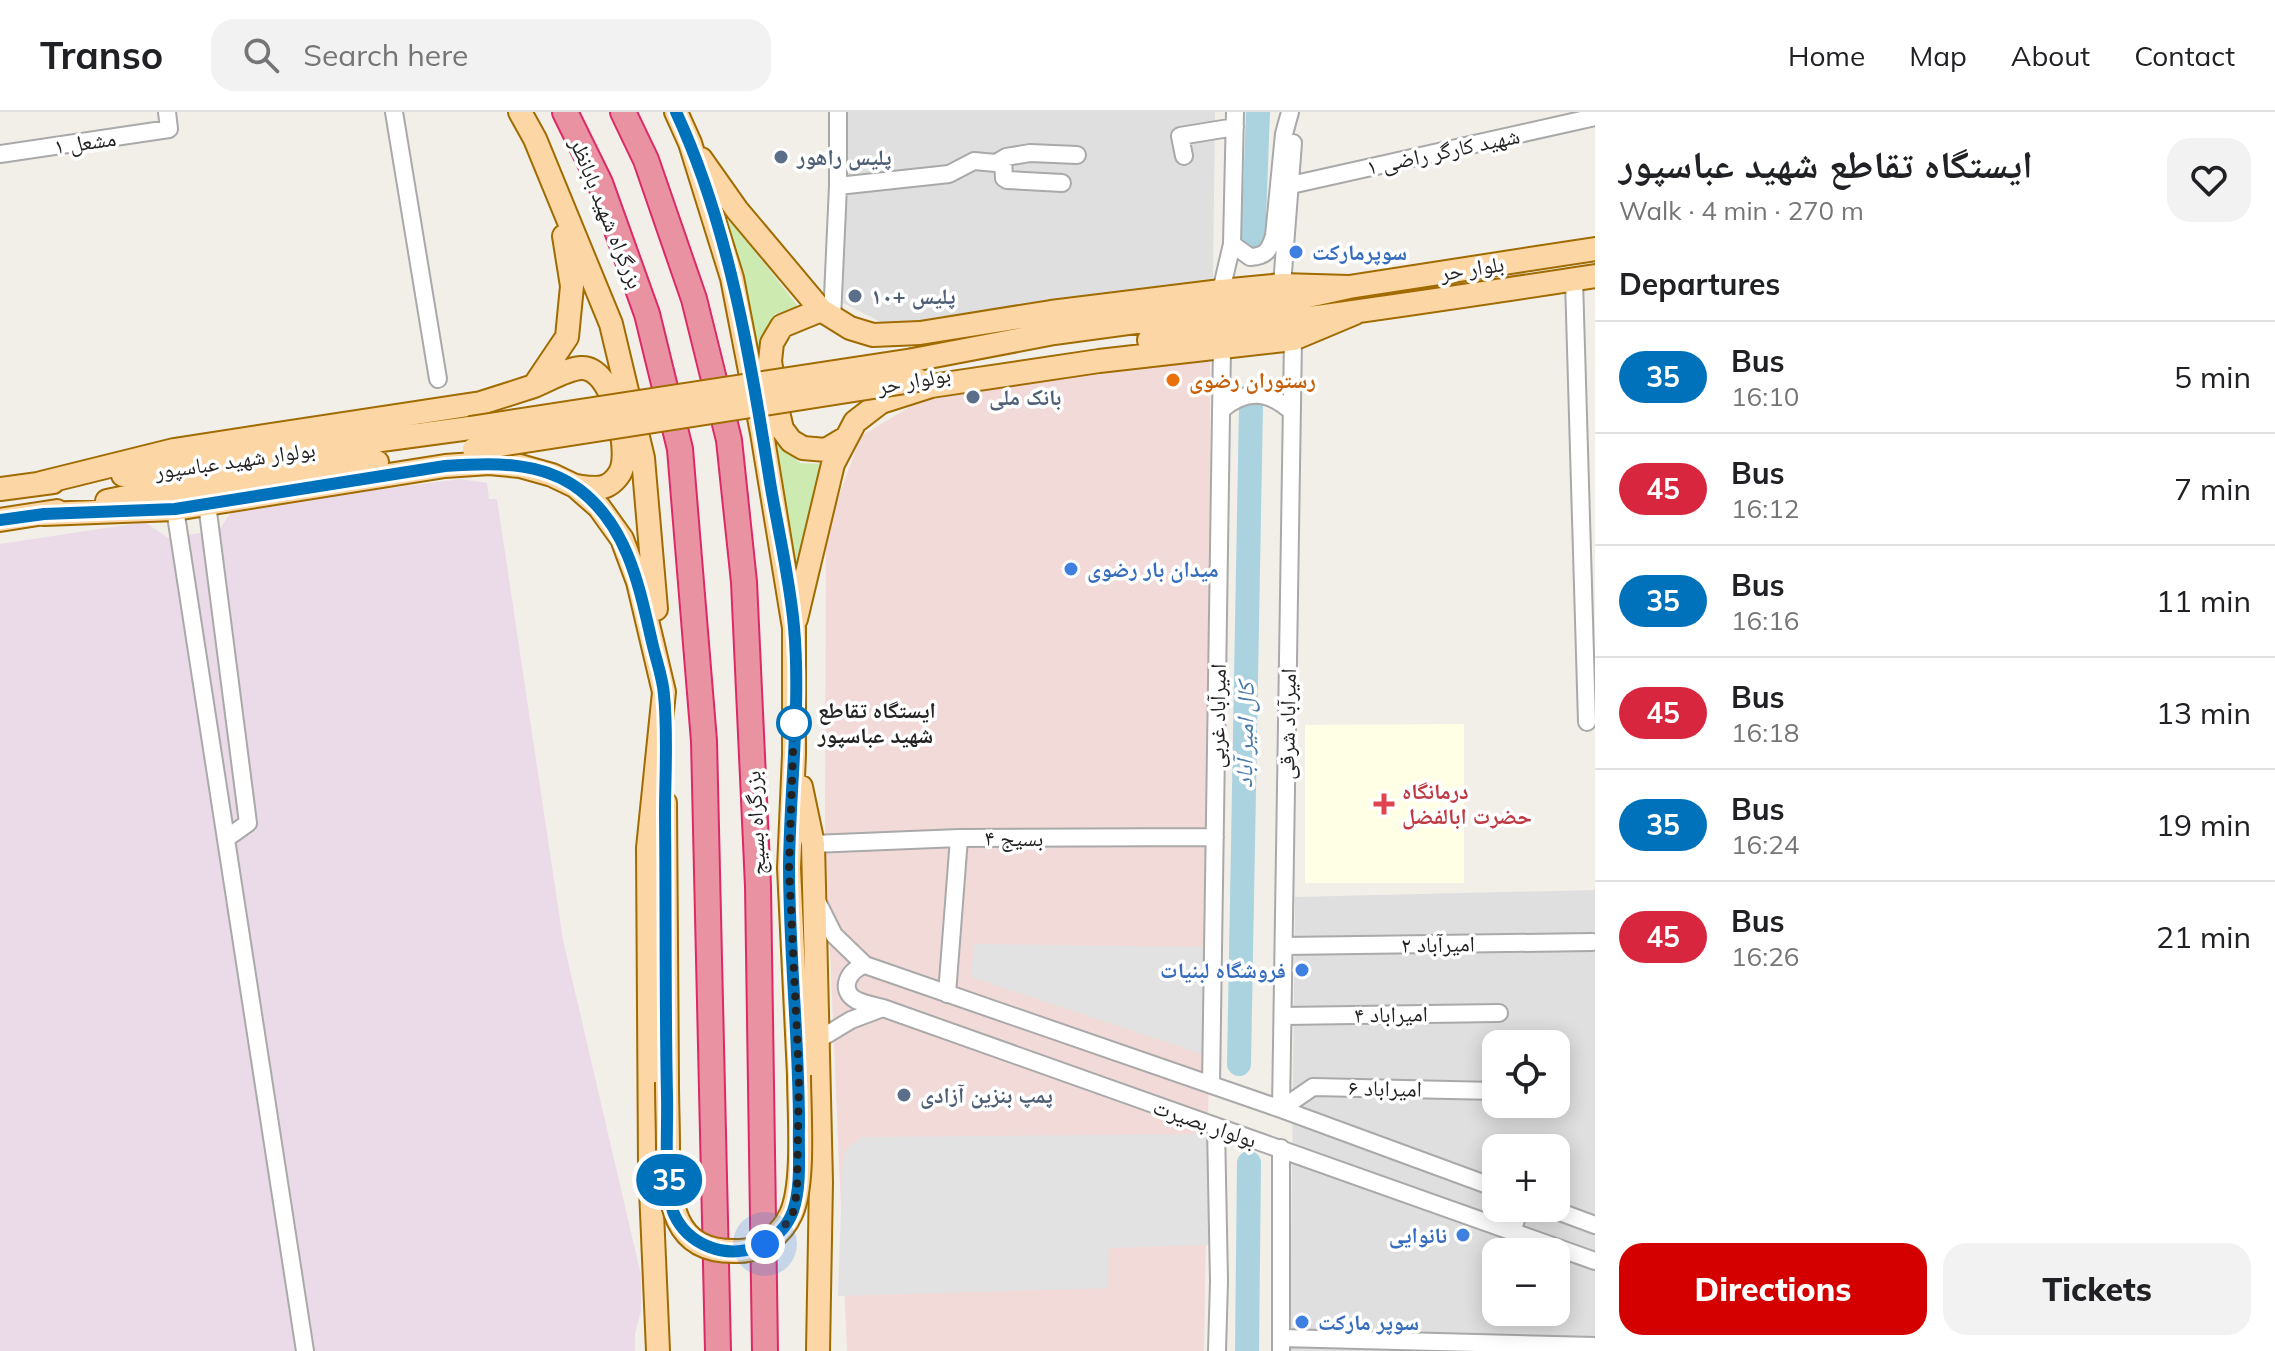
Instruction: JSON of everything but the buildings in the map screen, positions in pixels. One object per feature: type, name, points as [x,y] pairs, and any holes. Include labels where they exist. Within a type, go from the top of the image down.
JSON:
[{"type":"highway","name":"بزرگراه شهید بابانظر","points":[[565,112],[600,183],[647,314],[680,449],[704,741],[718,1351]]},
{"type":"highway","name":"بزرگراه بسیج","points":[[623,112],[646,160],[694,299],[729,440],[744,582],[758,886],[765,1351]]},
{"type":"main road","points":[[518,112],[535,139],[611,324],[643,458],[664,692],[669,1191],[674,1212],[685,1231],[702,1245],[723,1251],[745,1251],[765,1244],[783,1229],[793,1212],[797,1192],[799,1075],[789,868],[794,755],[794,628],[762,433],[732,278],[690,143],[676,112]]},
{"type":"main road","points":[[690,143],[737,210],[826,314],[850,328],[873,335],[920,333],[1051,312],[1221,291],[1282,285],[1349,287]]},
{"type":"main road","points":[[534,386],[567,337],[572,286],[558,200]]},
{"type":"main road","name":"بلوار حر","points":[[1349,287],[1595,249]]},
{"type":"main road","name":"بلوار حر","points":[[1355,313],[1584,278]]},
{"type":"main road","name":"بولوار حر","points":[[916,370],[1054,333],[1276,303],[1349,287]]},
{"type":"main road","points":[[794,628],[833,464],[855,422],[881,402],[931,386],[1099,361],[1293,339],[1355,313]]},
{"type":"main road","name":"بولوار حر","points":[[472,438],[916,370],[1355,313]]},
{"type":"main road","points":[[826,314],[782,326],[772,343],[770,361],[778,412],[782,429],[791,441],[803,448],[826,450],[846,438]]},
{"type":"main road","points":[[41,483],[174,450],[481,403],[581,368],[594,371],[612,391],[624,448],[623,467],[610,485],[599,488],[575,486]]},
{"type":"main road","name":"بولوار شهید عباسپور","points":[[0,489],[472,438]]},
{"type":"main road","name":"بولوار شهید عباسپور","points":[[0,520],[472,438]]},
{"type":"main road","points":[[44,514],[175,509],[445,466],[489,463],[520,466],[552,475],[575,486],[599,507],[622,539],[638,582],[664,692],[648,848],[650,1166],[658,1351]]},
{"type":"main road","points":[[794,755],[813,844],[821,1182],[818,1351]]},
{"type":"street","points":[[394,112],[438,379]]},
{"type":"street","points":[[826,314],[838,186],[838,112]]},
{"type":"street","points":[[1282,285],[1291,185],[1293,112]]},
{"type":"street","points":[[1232,244],[1250,257],[1261,256],[1270,250],[1284,134],[1293,112]]},
{"type":"street","name":"شهید کارگر راضی ۱","points":[[1291,185],[1595,117]]},
{"type":"street","points":[[1184,156],[1180,136],[1235,120],[1232,244],[1221,291]]},
{"type":"street","name":"مشعل ۱","points":[[0,154],[168,121]]},
{"type":"street","points":[[838,186],[949,174],[970,162],[996,163],[1030,153],[1077,155]]},
{"type":"street","points":[[1003,159],[1004,178],[1007,180],[1062,183]]},
{"type":"street","points":[[1584,278],[1587,722]]},
{"type":"street","name":"امیرآباد شرقی","points":[[1281,1109],[1293,339]]},
{"type":"street","name":"امیرآباد غربی","points":[[1211,1085],[1222,347]]},
{"type":"street","points":[[1221,410],[1234,399],[1257,394],[1280,400],[1292,412]]},
{"type":"street","points":[[207,504],[248,823],[227,838]]},
{"type":"street","points":[[175,509],[305,1351]]},
{"type":"street","name":"بسیج ۴","points":[[813,844],[959,838],[1215,837]]},
{"type":"street","points":[[947,994],[959,838]]},
{"type":"street","name":"بولوار بصیرت","points":[[814,896],[834,935],[865,965],[1281,1109],[1482,1183]]},
{"type":"street","name":"امیرآباد ۲","points":[[1284,946],[1592,942]]},
{"type":"street","name":"بولوار بصیرت","points":[[865,965],[849,974],[846,986],[856,1000],[1595,1261]]},
{"type":"street","points":[[818,1040],[851,1020],[883,1008]]},
{"type":"street","name":"امیراباد ۴","points":[[1283,1016],[1499,1013]]},
{"type":"street","name":"امیراباد ۶","points":[[1281,1109],[1313,1087],[1482,1091]]},
{"type":"street","points":[[1216,1127],[1217,1351]]},
{"type":"street","points":[[1281,1148],[1281,1344],[1595,1346]]},
{"type":"street","points":[[1570,1216],[1595,1225]]},
{"type":"street","points":[[1512,1232],[1515,1222]]},
{"type":"shaded area","points":[[846,112],[1215,112],[1213,281],[907,335],[843,303]]},
{"type":"shaded area","points":[[1210,360],[1211,947],[1204,1351],[847,1351],[825,833],[826,531],[861,436],[938,390]]},
{"type":"shaded area","points":[[461,479],[487,483],[489,499],[497,499],[563,940],[641,1275],[641,1311],[635,1334],[635,1351],[0,1351],[0,544],[145,522],[168,538],[219,530],[234,508]]},
{"type":"shaded area","name":"درمانگاه حضرت ابالفضل","points":[[1464,724],[1464,883],[1305,883],[1305,725]]},
{"type":"shaded area","points":[[1595,890],[1595,1351],[1290,1351],[1295,897]]},
{"type":"shaded area","points":[[974,944],[1211,947],[1208,1056],[971,977]]},
{"type":"shaded area","points":[[1210,1134],[1210,1245],[1109,1248],[1108,1288],[838,1296],[843,1152],[861,1137]]},
{"type":"green space","points":[[722,210],[798,306],[775,314],[758,351]]},
{"type":"green space","points":[[776,443],[800,463],[823,464],[796,562]]},
{"type":"waterway","name":"کال امیر آباد","points":[[1253,246],[1258,112]]},
{"type":"waterway","name":"کال امیر آباد","points":[[1239,1064],[1251,405]]},
{"type":"waterway","name":"کال امیر آباد","points":[[1247,1351],[1249,1163]]},
{"type":"bus line","name":"35","points":[[0,520],[44,514],[175,509],[445,466],[489,463],[520,466],[552,475],[575,486],[599,507],[622,539],[638,582],[664,692],[669,1191],[674,1212],[685,1231],[702,1245],[723,1251],[745,1251],[765,1244],[783,1229],[793,1212],[797,1192],[799,1075],[789,868],[794,755],[794,628],[762,433],[732,278],[690,143],[676,112]]},
{"type":"place","name":"پلیس راهور","points":[[781,157]]},
{"type":"place","name":"سوپرمارکت","points":[[1296,252]]},
{"type":"place","name":"پلیس +۱۰","points":[[855,296]]},
{"type":"place","name":"رستوران رضوی","points":[[1173,380]]},
{"type":"place","name":"بانک ملی","points":[[973,397]]},
{"type":"place","name":"میدان بار رضوی","points":[[1071,569]]},
{"type":"place","name":"ایستگاه تقاطع شهید عباسپور","points":[[794,723]]},
{"type":"place","name":"درمانگاه حضرت ابالفضل","points":[[1384,804]]},
{"type":"place","name":"فروشگاه لبنیات","points":[[1302,970]]},
{"type":"place","name":"پمپ بنزین آزادی","points":[[904,1095]]},
{"type":"place","name":"نانوایی","points":[[1463,1235]]},
{"type":"place","name":"سوپر مارکت","points":[[1302,1322]]},
{"type":"route","points":[[765,1244],[783,1229],[793,1212],[797,1192],[799,1075],[789,868],[794,723]]}]
